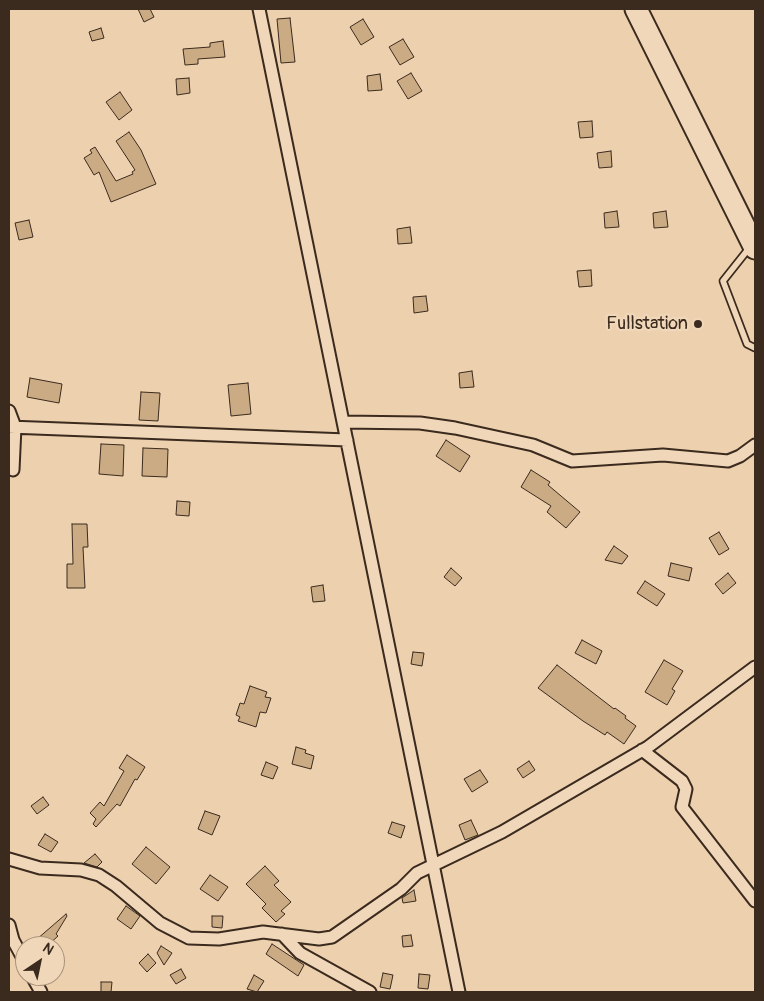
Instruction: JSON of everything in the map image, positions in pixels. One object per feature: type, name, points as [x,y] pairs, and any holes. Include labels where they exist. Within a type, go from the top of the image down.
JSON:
[{"type":"highway","points":[[636,9],[754,246]]},
{"type":"street","points":[[260,9],[460,992]]},
{"type":"street","points":[[9,411],[12,427],[13,470]]},
{"type":"street","points":[[343,422],[420,423],[454,428],[533,445],[572,461],[663,454],[728,460],[740,456],[755,445]]},
{"type":"street","points":[[12,427],[347,440]]},
{"type":"street","points":[[9,859],[40,868],[81,870],[98,876],[116,886],[160,923],[189,938],[206,940],[263,932],[319,938],[332,937],[394,894],[417,873],[502,832],[642,750],[755,667]]},
{"type":"street","points":[[642,750],[682,781],[686,789],[682,807],[755,901]]},
{"type":"street","points":[[9,925],[15,944]]},
{"type":"street","points":[[282,934],[300,952],[370,992]]},
{"type":"lane","points":[[754,246],[723,280],[747,344],[755,348]]},
{"type":"building","points":[[138,9],[150,9],[154,17],[144,22]]},
{"type":"building","points":[[290,18],[295,62],[281,63],[277,19]]},
{"type":"building","points":[[363,19],[374,37],[361,45],[350,27]]},
{"type":"building","points":[[101,28],[104,38],[92,41],[89,32]]},
{"type":"building","points":[[403,39],[414,57],[400,65],[389,47]]},
{"type":"building","points":[[223,41],[225,57],[198,59],[198,64],[185,65],[183,49],[210,47],[210,43]]},
{"type":"building","points":[[411,73],[422,91],[408,99],[397,81]]},
{"type":"building","points":[[380,74],[382,90],[368,91],[367,76]]},
{"type":"building","points":[[189,78],[190,93],[177,95],[176,79]]},
{"type":"building","points":[[120,92],[132,110],[119,120],[106,102]]},
{"type":"building","points":[[592,121],[593,137],[580,138],[578,122]]},
{"type":"building","points":[[129,132],[141,150],[156,184],[111,202],[99,172],[94,175],[84,158],[92,153],[90,150],[95,147],[116,181],[133,174],[132,172],[135,170],[116,141]]},
{"type":"building","points":[[611,151],[612,167],[599,168],[597,153]]},
{"type":"building","points":[[617,211],[619,227],[605,228],[604,213]]},
{"type":"building","points":[[666,211],[668,227],[654,228],[653,213]]},
{"type":"building","points":[[29,220],[33,237],[19,240],[15,223]]},
{"type":"building","points":[[410,227],[412,243],[398,244],[397,229]]},
{"type":"building","points":[[591,270],[592,286],[579,287],[577,271]]},
{"type":"building","points":[[426,296],[428,311],[414,313],[413,297]]},
{"type":"building","points":[[472,371],[474,387],[460,388],[459,373]]},
{"type":"building","points":[[30,378],[62,384],[59,403],[27,397]]},
{"type":"building","points":[[248,383],[251,414],[231,416],[228,385]]},
{"type":"building","points":[[141,392],[160,393],[158,421],[139,420]]},
{"type":"building","points":[[446,440],[470,456],[460,472],[436,456]]},
{"type":"building","points":[[101,444],[124,445],[123,476],[99,474]]},
{"type":"building","points":[[143,448],[168,449],[167,477],[142,476]]},
{"type":"building","points":[[531,470],[550,482],[548,485],[580,512],[566,528],[547,512],[551,506],[521,487]]},
{"type":"building","points":[[177,501],[190,502],[189,516],[176,515]]},
{"type":"building","points":[[72,524],[87,524],[88,547],[83,547],[85,588],[67,588],[67,564],[73,564]]},
{"type":"building","points":[[719,532],[729,549],[719,555],[709,538]]},
{"type":"building","points":[[614,546],[628,556],[622,564],[605,560]]},
{"type":"building","points":[[671,563],[692,568],[689,581],[668,576]]},
{"type":"building","points":[[451,568],[462,578],[455,586],[444,577]]},
{"type":"building","points":[[728,573],[736,583],[723,594],[715,584]]},
{"type":"building","points":[[645,581],[665,594],[657,606],[637,593]]},
{"type":"building","points":[[323,585],[325,601],[313,602],[311,587]]},
{"type":"building","points":[[582,640],[602,651],[596,664],[575,653]]},
{"type":"building","points":[[413,652],[424,653],[422,666],[411,664]]},
{"type":"building","points":[[664,660],[683,671],[672,689],[675,691],[667,705],[645,692]]},
{"type":"building","points":[[557,665],[614,709],[626,716],[625,718],[636,726],[624,744],[607,732],[605,735],[583,721],[538,688]]},
{"type":"building","points":[[250,686],[267,692],[265,697],[271,698],[266,713],[260,712],[256,727],[238,721],[240,717],[236,715],[240,703],[244,704]]},
{"type":"building","points":[[296,747],[306,750],[305,753],[314,756],[311,769],[292,764]]},
{"type":"building","points":[[127,755],[145,767],[137,780],[135,779],[120,806],[117,804],[96,827],[93,824],[96,819],[90,813],[100,802],[104,806],[124,771],[119,768]]},
{"type":"building","points":[[529,761],[535,770],[523,778],[517,769]]},
{"type":"building","points":[[266,762],[278,767],[273,779],[261,775]]},
{"type":"building","points":[[480,770],[488,782],[472,792],[464,779]]},
{"type":"building","points":[[43,797],[49,805],[37,814],[31,806]]},
{"type":"building","points":[[205,811],[220,816],[212,835],[198,829]]},
{"type":"building","points":[[471,820],[478,835],[465,840],[459,825]]},
{"type":"building","points":[[392,822],[405,826],[401,838],[388,833]]},
{"type":"building","points":[[45,834],[58,842],[51,852],[38,845]]},
{"type":"building","points":[[146,847],[170,867],[156,884],[132,864]]},
{"type":"building","points":[[95,854],[102,862],[97,867],[84,863]]},
{"type":"building","points":[[265,866],[279,881],[274,885],[291,902],[281,911],[285,914],[276,922],[262,908],[266,904],[246,884]]},
{"type":"building","points":[[210,875],[228,887],[218,901],[200,889]]},
{"type":"building","points":[[414,890],[416,901],[403,903],[402,898]]},
{"type":"building","points":[[126,906],[140,916],[131,929],[117,919]]},
{"type":"building","points":[[66,914],[67,916],[56,934],[58,936],[41,936]]},
{"type":"building","points":[[212,916],[223,916],[222,928],[212,927]]},
{"type":"building","points":[[411,935],[413,946],[403,947],[402,936]]},
{"type":"building","points":[[272,944],[304,965],[298,976],[266,954]]},
{"type":"building","points":[[161,946],[172,953],[164,965],[157,953]]},
{"type":"building","points":[[148,954],[156,963],[147,972],[139,963]]},
{"type":"building","points":[[181,969],[186,978],[176,984],[170,975]]},
{"type":"building","points":[[383,973],[393,975],[390,989],[380,987]]},
{"type":"building","points":[[419,974],[430,975],[428,989],[418,988]]},
{"type":"building","points":[[254,975],[264,981],[257,992],[247,989]]},
{"type":"building","points":[[101,982],[112,982],[111,992],[101,992]]},
{"type":"place","name":"Fullstation","points":[[698,324]]}]
